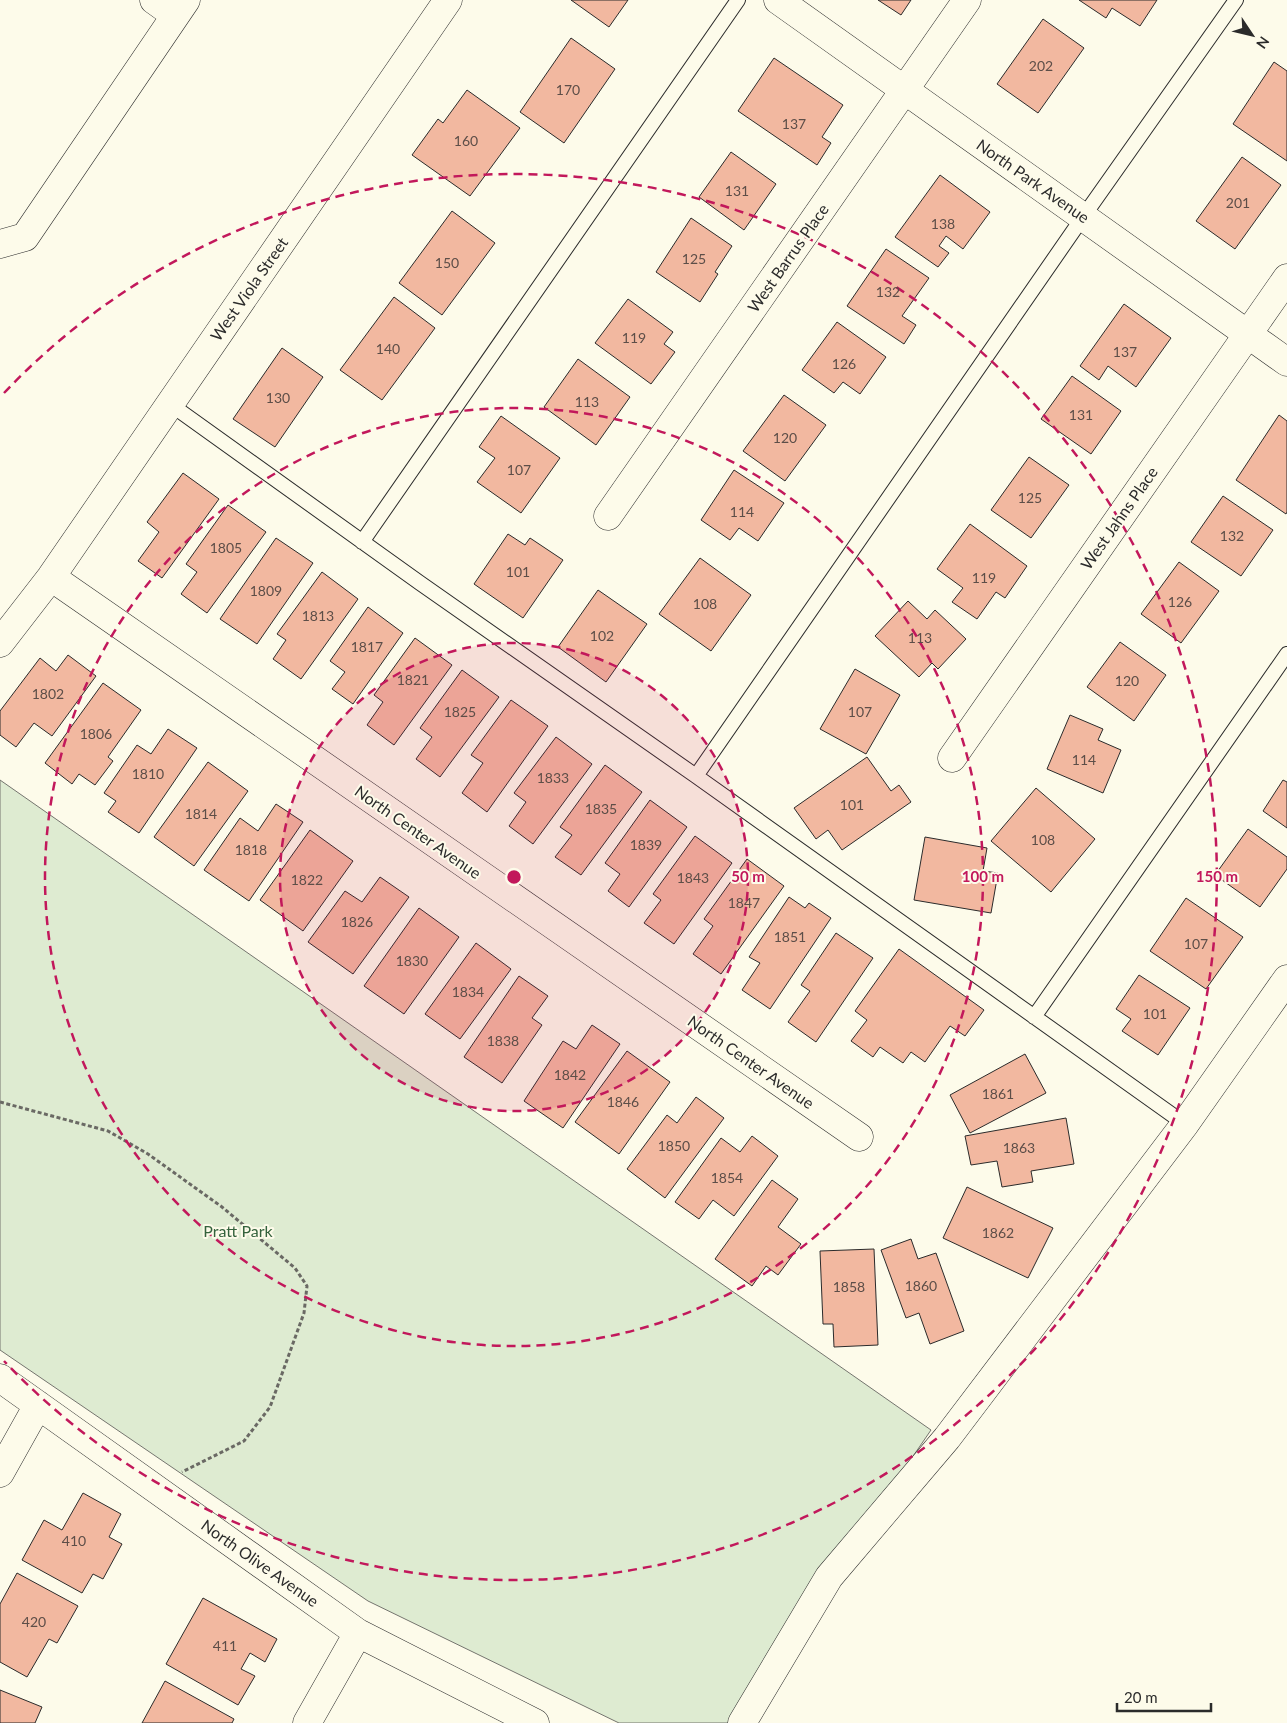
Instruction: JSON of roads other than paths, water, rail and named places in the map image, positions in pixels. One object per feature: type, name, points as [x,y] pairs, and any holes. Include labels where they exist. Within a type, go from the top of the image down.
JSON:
[{"type":"street","name":"West Viola Street","points":[[0,643],[51,577],[448,0]]},
{"type":"street","name":"North Park Avenue","points":[[778,0],[1287,362]]},
{"type":"street","name":"West Barrus Place","points":[[608,516],[967,0]]},
{"type":"street","points":[[0,244],[25,237],[172,5]]},
{"type":"street","name":"West Jahns Place","points":[[952,758],[1287,278]]},
{"type":"street","name":"North Center Avenue","points":[[51,577],[859,1137]]},
{"type":"street","points":[[742,1723],[829,1577],[947,1438],[1185,1124],[1287,979]]},
{"type":"street","name":"North Olive Avenue","points":[[0,1378],[358,1633],[534,1723]]},
{"type":"street","points":[[0,1473],[38,1405]]},
{"type":"street","points":[[308,1723],[358,1633]]},
{"type":"lane","points":[[362,542],[738,0]]},
{"type":"lane","points":[[696,776],[1083,217],[1236,0]]},
{"type":"lane","points":[[170,404],[1185,1124]]},
{"type":"lane","points":[[1034,1017],[1287,654]]},
{"type":"park label","name":"Pratt Park","points":[[238,1231]]}]
